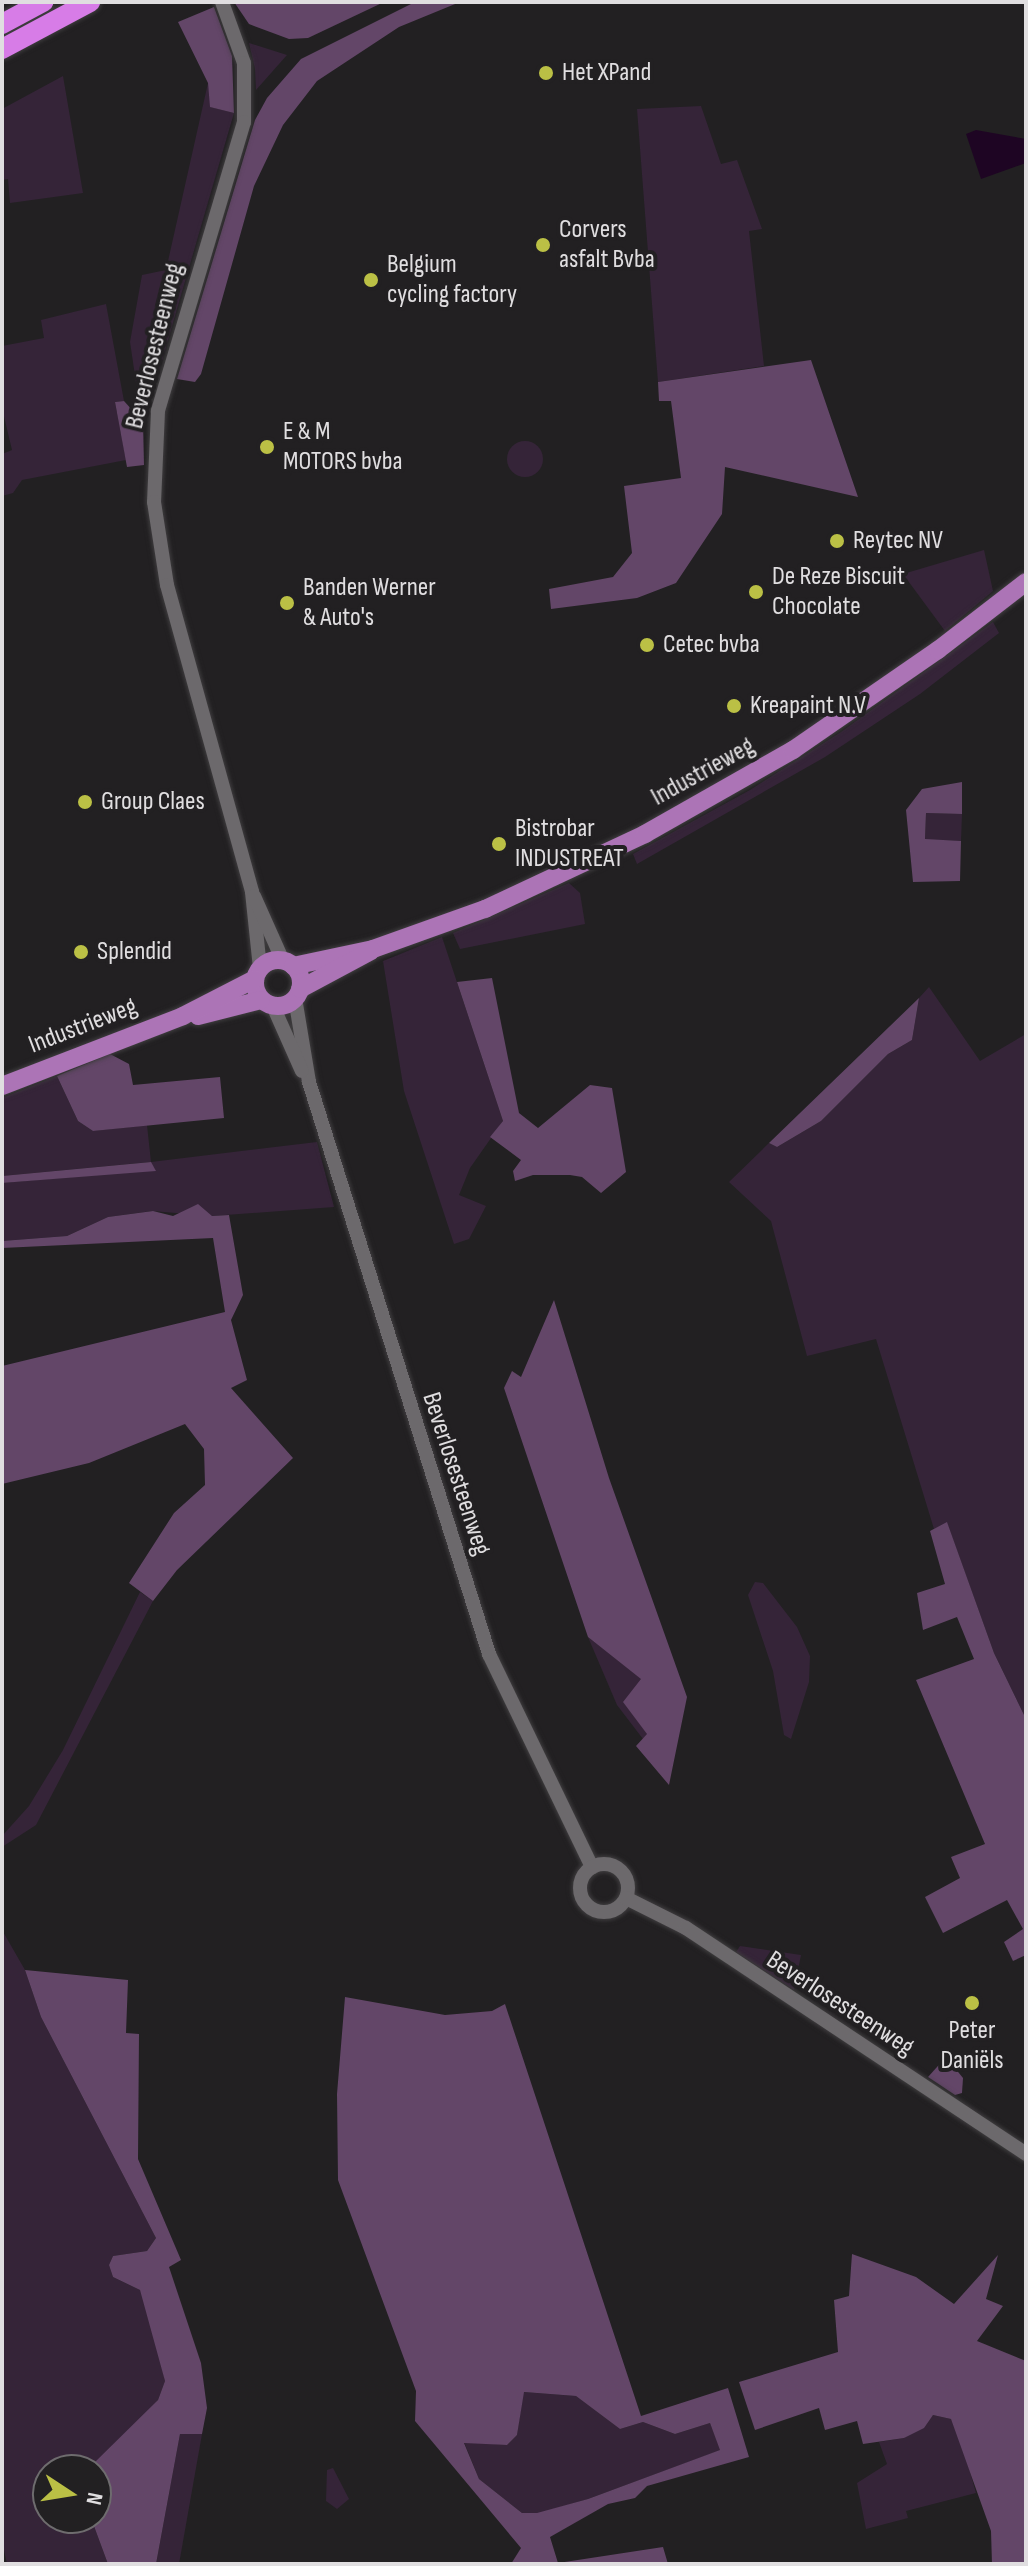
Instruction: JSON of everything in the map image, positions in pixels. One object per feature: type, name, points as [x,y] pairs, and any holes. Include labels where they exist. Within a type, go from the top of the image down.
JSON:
[{"type":"highway","points":[[2,24],[43,2]]},
{"type":"highway","points":[[2,49],[90,2]]},
{"type":"main road","name":"Industrieweg","points":[[2,1086],[183,1016],[258,974],[288,964],[373,949],[485,909],[717,795],[874,697],[1026,582]]},
{"type":"main road","name":"Industrieweg","points":[[183,1016],[267,1003],[298,994],[373,949]]},
{"type":"main road","points":[[288,964],[298,994]]},
{"type":"main road","points":[[258,974],[267,1003]]},
{"type":"street","name":"Beverlosesteenweg","points":[[222,2],[244,63],[244,122],[158,411],[154,502],[167,585],[252,892],[288,964]]},
{"type":"street","name":"Beverlosesteenweg","points":[[252,892],[258,974]]},
{"type":"street","name":"Beverlosesteenweg","points":[[298,994],[309,1082],[489,1654],[592,1867]]},
{"type":"street","name":"Beverlosesteenweg","points":[[267,1003],[309,1082]]},
{"type":"street","points":[[612,1865],[623,1873],[626,1898],[611,1912],[590,1908],[580,1892],[582,1878],[592,1867],[612,1865]]},
{"type":"street","name":"Beverlosesteenweg","points":[[626,1898],[686,1928],[1026,2154]]},
{"type":"shaded area","points":[[234,2],[384,2],[308,38],[289,39],[249,24]]},
{"type":"shaded area","points":[[415,2],[460,2],[399,27],[317,81],[283,125],[254,186],[201,374],[195,382],[177,379],[255,120],[267,98],[301,59]]},
{"type":"shaded area","points":[[214,7],[232,56],[234,113],[210,107],[208,83],[178,22]]},
{"type":"shaded area","points":[[249,43],[287,55],[256,90],[255,69]]},
{"type":"shaded area","points":[[63,76],[83,193],[10,203],[8,179],[2,180],[2,109]]},
{"type":"shaded area","points":[[208,83],[211,107],[234,113],[152,395],[147,396],[137,389],[130,342],[142,275],[166,270]]},
{"type":"shaded area","points":[[701,106],[721,164],[737,160],[762,229],[749,231],[764,366],[658,382],[637,109]]},
{"type":"shaded area","points":[[976,130],[1026,139],[1026,163],[981,179],[966,134]]},
{"type":"shaded area","points":[[106,304],[124,401],[115,402],[126,460],[22,480],[13,493],[2,496],[2,454],[12,450],[2,408],[2,346],[44,338],[41,320]]},
{"type":"shaded area","points":[[811,360],[858,497],[725,467],[722,514],[676,583],[637,598],[551,609],[549,589],[613,577],[632,553],[624,486],[681,478],[671,401],[659,401],[658,382]]},
{"type":"shaded area","points":[[124,401],[143,422],[144,465],[127,467],[115,402]]},
{"type":"shaded area","points":[[525,441],[538,446],[543,459],[538,472],[525,477],[512,472],[507,459],[512,446]]},
{"type":"shaded area","points":[[984,550],[993,591],[945,631],[903,574]]},
{"type":"shaded area","points":[[993,622],[999,633],[920,694],[825,757],[637,864],[633,854],[750,790],[841,732]]},
{"type":"shaded area","points":[[962,782],[962,814],[926,813],[925,839],[961,841],[960,881],[913,882],[906,810],[922,789]]},
{"type":"shaded area","points":[[926,813],[962,814],[961,841],[925,840]]},
{"type":"shaded area","points":[[569,883],[580,893],[585,924],[460,949],[453,933]]},
{"type":"shaded area","points":[[442,937],[503,1121],[470,1168],[459,1195],[486,1206],[469,1239],[454,1244],[404,1091],[383,961]]},
{"type":"shaded area","points":[[492,978],[519,1113],[538,1128],[590,1085],[612,1088],[626,1172],[601,1193],[582,1177],[570,1175],[533,1175],[515,1181],[513,1171],[521,1160],[490,1137],[503,1121],[457,982]]},
{"type":"shaded area","points":[[929,987],[980,1061],[1026,1034],[1026,1719],[994,1653],[947,1523],[934,1529],[876,1339],[807,1356],[771,1221],[729,1182],[769,1143],[777,1147],[821,1121],[888,1054],[912,1040],[919,998]]},
{"type":"shaded area","points":[[919,998],[912,1040],[888,1054],[821,1121],[777,1147],[769,1143]]},
{"type":"shaded area","points":[[110,1054],[129,1064],[133,1085],[220,1077],[224,1118],[93,1131],[78,1121],[57,1076]]},
{"type":"shaded area","points":[[57,1076],[78,1121],[93,1131],[147,1125],[151,1162],[317,1142],[334,1207],[212,1216],[152,1211],[108,1217],[67,1236],[2,1241],[2,1183],[155,1170],[150,1162],[2,1176],[2,1098]]},
{"type":"shaded area","points":[[151,1162],[156,1171],[2,1183],[2,1176]]},
{"type":"shaded area","points":[[198,1204],[212,1216],[229,1215],[243,1295],[231,1320],[247,1380],[231,1388],[293,1458],[177,1570],[153,1601],[129,1583],[174,1513],[205,1485],[204,1449],[185,1424],[89,1463],[2,1484],[2,1366],[225,1312],[213,1238],[2,1248],[2,1241],[67,1236],[108,1217],[153,1211],[173,1216]]},
{"type":"shaded area","points":[[554,1300],[609,1478],[687,1697],[669,1785],[636,1746],[647,1734],[623,1702],[641,1679],[588,1637],[504,1388],[512,1371],[521,1377]]},
{"type":"shaded area","points":[[947,1522],[994,1653],[1026,1719],[1026,1955],[1013,1961],[1004,1942],[1023,1929],[1007,1900],[943,1933],[925,1897],[960,1878],[951,1857],[985,1844],[916,1680],[974,1659],[957,1617],[923,1630],[917,1593],[945,1584],[930,1531]]},
{"type":"shaded area","points":[[755,1582],[763,1583],[797,1627],[810,1656],[809,1682],[791,1739],[784,1735],[773,1671],[748,1595]]},
{"type":"shaded area","points":[[140,1592],[153,1601],[36,1825],[2,1847],[2,1836],[29,1806],[63,1750]]},
{"type":"shaded area","points":[[588,1637],[642,1679],[647,1735],[643,1739],[617,1705]]},
{"type":"shaded area","points":[[2,1930],[25,1970],[41,2017],[156,2238],[147,2251],[113,2256],[109,2265],[113,2277],[140,2290],[149,2307],[165,2381],[158,2400],[107,2454],[32,2454],[32,2534],[97,2534],[108,2564],[7,2564],[2,2541]]},
{"type":"shaded area","points":[[740,1946],[801,1955],[794,1990],[736,1952]]},
{"type":"shaded area","points":[[25,1970],[128,1980],[126,2033],[139,2034],[138,2159],[181,2260],[169,2267],[201,2363],[207,2408],[202,2434],[180,2434],[156,2564],[108,2564],[97,2534],[112,2534],[112,2454],[103,2454],[158,2400],[165,2381],[140,2290],[113,2277],[109,2265],[113,2256],[147,2251],[156,2238],[41,2017]]},
{"type":"shaded area","points":[[345,1997],[445,2015],[492,2011],[505,2004],[641,2416],[728,2388],[749,2457],[647,2486],[635,2498],[608,2504],[550,2537],[558,2563],[663,2547],[668,2564],[511,2564],[521,2548],[415,2421],[416,2391],[338,2180],[337,2094]],"holes":[[[524,2392],[576,2396],[620,2429],[643,2422],[675,2434],[710,2423],[720,2450],[588,2499],[537,2513],[522,2513],[479,2479],[464,2443],[507,2445],[517,2435]]]},
{"type":"shaded area","points":[[946,2057],[963,2078],[962,2093],[955,2095],[928,2077]]},
{"type":"shaded area","points":[[852,2254],[916,2277],[954,2304],[998,2255],[986,2299],[1003,2306],[977,2341],[1026,2361],[1026,2564],[992,2564],[991,2531],[951,2419],[933,2415],[924,2428],[904,2438],[863,2444],[857,2421],[825,2430],[819,2408],[755,2430],[739,2382],[838,2352],[834,2300],[849,2296]]},
{"type":"shaded area","points":[[523,2392],[576,2396],[620,2429],[643,2422],[675,2434],[710,2423],[721,2450],[588,2499],[537,2514],[522,2513],[479,2479],[464,2442],[507,2445],[517,2435]]},
{"type":"shaded area","points":[[933,2415],[951,2419],[958,2429],[976,2493],[906,2511],[908,2518],[866,2529],[857,2483],[887,2464],[879,2442],[904,2438]]},
{"type":"shaded area","points":[[180,2434],[202,2434],[179,2564],[156,2564]]},
{"type":"shaded area","points":[[333,2468],[349,2499],[337,2509],[326,2501],[327,2470]]},
{"type":"place","name":"Het XPand","points":[[546,73]]},
{"type":"place","name":"Corvers asfalt Bvba","points":[[543,245]]},
{"type":"place","name":"Belgium cycling factory","points":[[371,280]]},
{"type":"place","name":"E & M MOTORS bvba","points":[[267,447]]},
{"type":"place","name":"Reytec NV","points":[[837,541]]},
{"type":"place","name":"De Reze Biscuit Chocolate","points":[[756,592]]},
{"type":"place","name":"Banden Werner & Auto's","points":[[287,603]]},
{"type":"place","name":"Cetec bvba","points":[[647,645]]},
{"type":"place","name":"Kreapaint N.V","points":[[734,706]]},
{"type":"place","name":"Group Claes","points":[[85,802]]},
{"type":"place","name":"Bistrobar INDUSTREAT","points":[[499,844]]},
{"type":"place","name":"Splendid","points":[[81,952]]},
{"type":"place","name":"Peter Daniëls","points":[[972,2003]]}]
